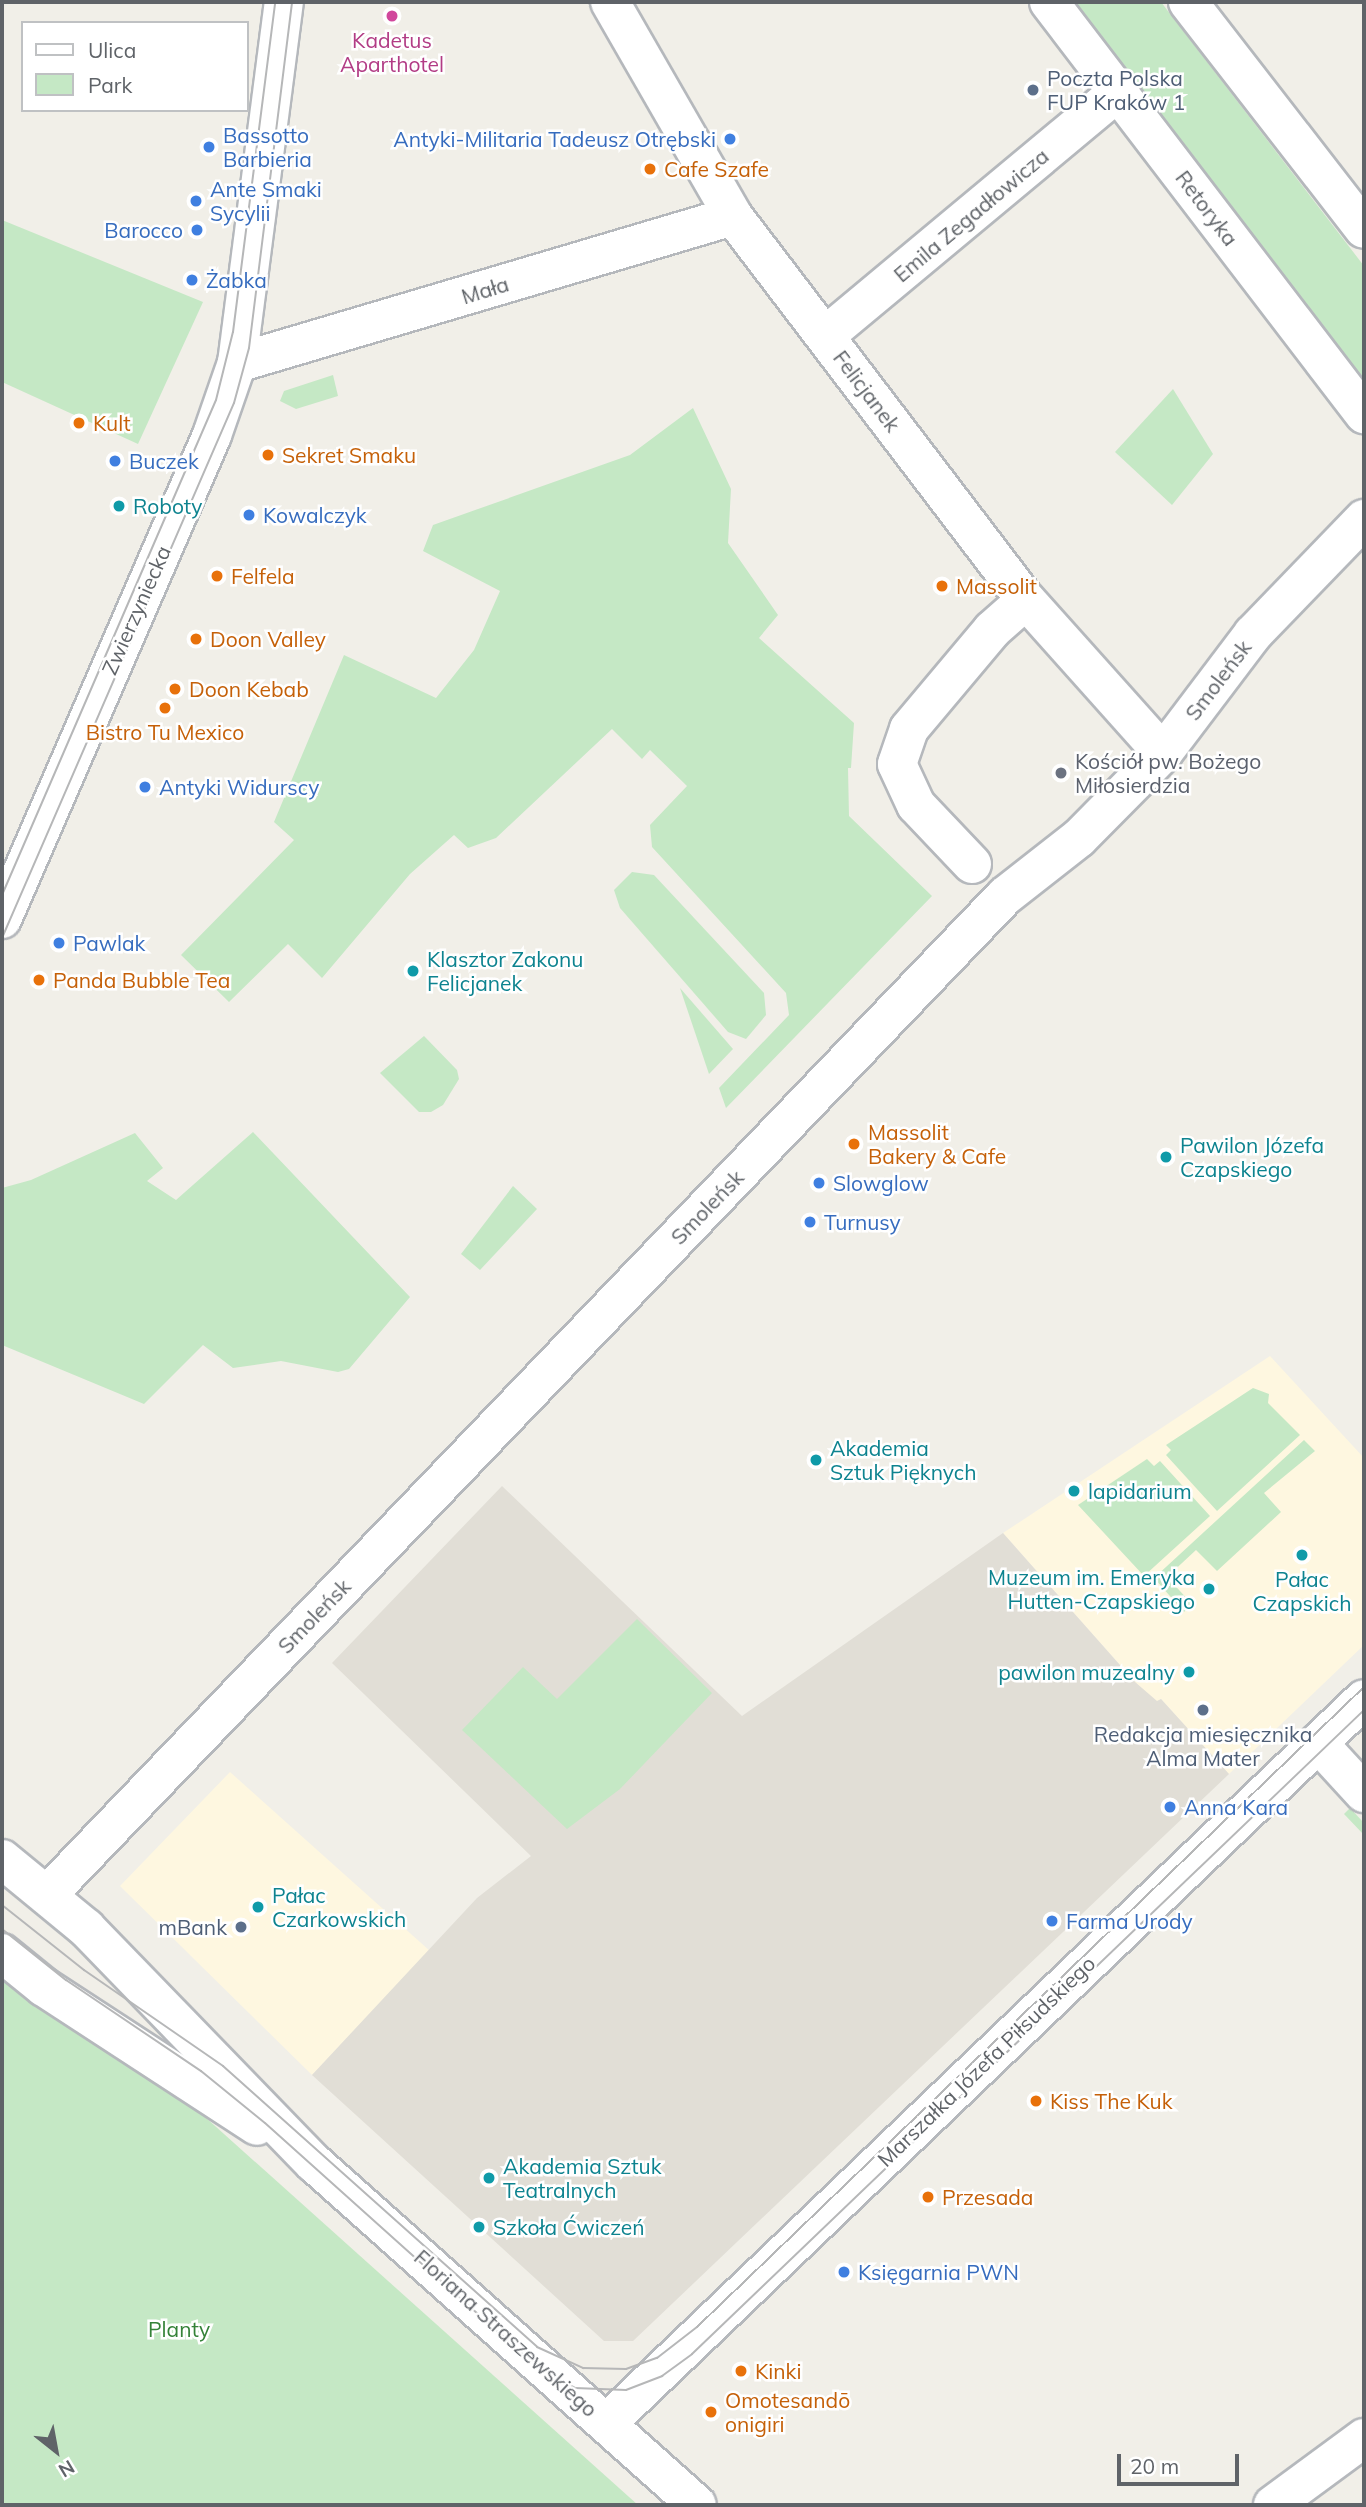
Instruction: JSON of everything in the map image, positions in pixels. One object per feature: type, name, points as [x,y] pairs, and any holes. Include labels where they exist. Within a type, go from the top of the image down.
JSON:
[{"type":"street","name":"Zwierzyniecka","points":[[2,919],[212,435],[237,363],[284,2]]},
{"type":"street","name":"Felicjanek","points":[[610,2],[733,216],[1026,600],[1163,753]]},
{"type":"street","name":"Retoryka","points":[[1049,2],[1364,414]]},
{"type":"street","points":[[1188,2],[1364,229]]},
{"type":"street","name":"Emila Zegadłowicza","points":[[825,336],[1117,93]]},
{"type":"street","name":"Mała","points":[[237,363],[733,216]]},
{"type":"street","name":"Smoleńsk","points":[[47,1895],[1005,897],[1079,838],[1163,753],[1253,634],[1364,519]]},
{"type":"street","points":[[972,864],[916,804],[897,764],[909,729],[992,631],[1026,600]]},
{"type":"street","name":"Marszałka Józefa Piłsudskiego","points":[[607,2423],[1364,1699]]},
{"type":"street","points":[[1318,1743],[1364,1793]]},
{"type":"street","name":"Floriana Straszewskiego","points":[[2,1859],[86,1928],[314,2163],[697,2505]]},
{"type":"street","name":"Floriana Straszewskiego","points":[[2,1953],[78,2010],[314,2163]]},
{"type":"street","points":[[1273,2505],[1364,2438]]},
{"type":"shaded area","name":"Muzeum im. Emeryka Hutten-Czapskiego","points":[[1270,1356],[1364,1458],[1364,1645],[1229,1774],[1161,1699],[1157,1702],[1135,1682],[1003,1533]]},
{"type":"shaded area","points":[[502,1486],[742,1716],[1003,1533],[1135,1682],[1157,1701],[1161,1699],[1229,1774],[633,2341],[604,2341],[312,2075],[477,1898],[531,1856],[332,1663]]},
{"type":"shaded area","points":[[230,1772],[430,1951],[312,2075],[120,1886]]},
{"type":"green space","points":[[1069,2],[1161,2],[1364,266],[1364,386]]},
{"type":"green space","points":[[2,220],[203,302],[138,444],[2,382]]},
{"type":"green space","points":[[333,375],[338,396],[296,409],[280,401],[284,391]]},
{"type":"green space","points":[[1173,389],[1213,454],[1172,505],[1115,452]]},
{"type":"green space","points":[[693,408],[731,489],[728,543],[778,615],[759,638],[854,723],[851,768],[848,768],[849,816],[932,896],[726,1108],[719,1088],[789,1015],[786,993],[652,847],[650,825],[687,786],[650,750],[642,759],[612,729],[496,838],[468,848],[454,835],[410,874],[322,978],[288,944],[229,1002],[181,955],[294,840],[274,822],[344,655],[436,698],[474,650],[500,591],[423,551],[433,525],[630,455]]},
{"type":"green space","points":[[632,872],[654,875],[764,993],[766,1015],[746,1039],[728,1032],[620,908],[614,890]]},
{"type":"green space","points":[[680,988],[733,1049],[709,1074]]},
{"type":"green space","points":[[424,1036],[457,1070],[459,1079],[443,1105],[431,1112],[419,1112],[380,1073]]},
{"type":"green space","points":[[253,1132],[410,1297],[349,1369],[338,1372],[281,1361],[233,1368],[203,1345],[144,1404],[2,1345],[2,1188],[31,1180],[135,1133],[163,1168],[147,1181],[176,1200]]},
{"type":"green space","points":[[513,1186],[537,1209],[480,1270],[461,1254]]},
{"type":"green space","points":[[1253,1388],[1269,1394],[1268,1403],[1300,1435],[1217,1511],[1166,1455],[1171,1450],[1166,1445]]},
{"type":"green space","points":[[1304,1440],[1315,1451],[1264,1493],[1281,1512],[1217,1571],[1196,1550],[1167,1577],[1192,1604],[1184,1612],[1154,1578]]},
{"type":"green space","points":[[1147,1459],[1154,1466],[1160,1461],[1210,1516],[1144,1576],[1078,1505]]},
{"type":"green space","points":[[637,1619],[712,1693],[620,1789],[567,1829],[462,1730],[523,1667],[557,1699]]},
{"type":"green space","points":[[1350,1808],[1364,1823],[1364,1835],[1344,1814]]},
{"type":"green space","name":"Planty","points":[[2,1969],[185,2099],[638,2505],[2,2505]]},
{"type":"tram line","points":[[2,895],[216,400],[233,332],[275,2]]},
{"type":"tram line","points":[[2,938],[234,403],[249,348],[292,2]]},
{"type":"tram line","points":[[2,1905],[84,1970],[223,2066],[537,2347],[583,2368],[626,2369],[657,2358],[697,2327],[1364,1687]]},
{"type":"tram line","points":[[2,1929],[66,1980],[201,2071],[265,2123],[540,2370],[575,2388],[626,2390],[662,2376],[692,2354],[1364,1710]]},
{"type":"place","name":"Kadetus Aparthotel","points":[[392,16]]},
{"type":"place","name":"Poczta Polska FUP Kraków 1","points":[[1033,90]]},
{"type":"place","name":"Antyki-Militaria Tadeusz Otrębski","points":[[730,139]]},
{"type":"place","name":"Bassotto Barbieria","points":[[209,147]]},
{"type":"place","name":"Cafe Szafe","points":[[650,169]]},
{"type":"place","name":"Ante Smaki Sycylii","points":[[196,201]]},
{"type":"place","name":"Barocco","points":[[197,230]]},
{"type":"place","name":"Żabka","points":[[192,280]]},
{"type":"place","name":"Kult","points":[[79,423]]},
{"type":"place","name":"Sekret Smaku","points":[[268,455]]},
{"type":"place","name":"Buczek","points":[[115,461]]},
{"type":"place","name":"Roboty","points":[[119,506]]},
{"type":"place","name":"Kowalczyk","points":[[249,515]]},
{"type":"place","name":"Felfela","points":[[217,576]]},
{"type":"place","name":"Massolit","points":[[942,586]]},
{"type":"place","name":"Doon Valley","points":[[196,639]]},
{"type":"place","name":"Doon Kebab","points":[[175,689]]},
{"type":"place","name":"Bistro Tu Mexico","points":[[165,708]]},
{"type":"place","name":"Kościół pw. Bożego Miłosierdzia","points":[[1061,773]]},
{"type":"place","name":"Antyki Widurscy","points":[[145,787]]},
{"type":"place","name":"Pawlak","points":[[59,943]]},
{"type":"place","name":"Klasztor Zakonu Felicjanek","points":[[413,971]]},
{"type":"place","name":"Panda Bubble Tea","points":[[39,980]]},
{"type":"place","name":"Massolit Bakery & Cafe","points":[[854,1144]]},
{"type":"place","name":"Pawilon Józefa Czapskiego","points":[[1166,1157]]},
{"type":"place","name":"Slowglow","points":[[819,1183]]},
{"type":"place","name":"Turnusy","points":[[810,1222]]},
{"type":"place","name":"Akademia Sztuk Pięknych","points":[[816,1460]]},
{"type":"place","name":"lapidarium","points":[[1074,1491]]},
{"type":"place","name":"Pałac Czapskich","points":[[1302,1555]]},
{"type":"place","name":"Muzeum im. Emeryka Hutten-Czapskiego","points":[[1209,1589]]},
{"type":"place","name":"pawilon muzealny","points":[[1189,1672]]},
{"type":"place","name":"Redakcja miesięcznika Alma Mater","points":[[1203,1710]]},
{"type":"place","name":"Anna Kara","points":[[1170,1807]]},
{"type":"place","name":"Pałac Czarkowskich","points":[[258,1907]]},
{"type":"place","name":"Farma Urody","points":[[1052,1921]]},
{"type":"place","name":"mBank","points":[[241,1927]]},
{"type":"place","name":"Kiss The Kuk","points":[[1036,2101]]},
{"type":"place","name":"Akademia Sztuk Teatralnych","points":[[489,2178]]},
{"type":"place","name":"Przesada","points":[[928,2197]]},
{"type":"place","name":"Szkoła Ćwiczeń","points":[[479,2227]]},
{"type":"place","name":"Księgarnia PWN","points":[[844,2272]]},
{"type":"place","name":"Kinki","points":[[741,2371]]},
{"type":"place","name":"Omotesandō onigiri","points":[[711,2412]]}]
